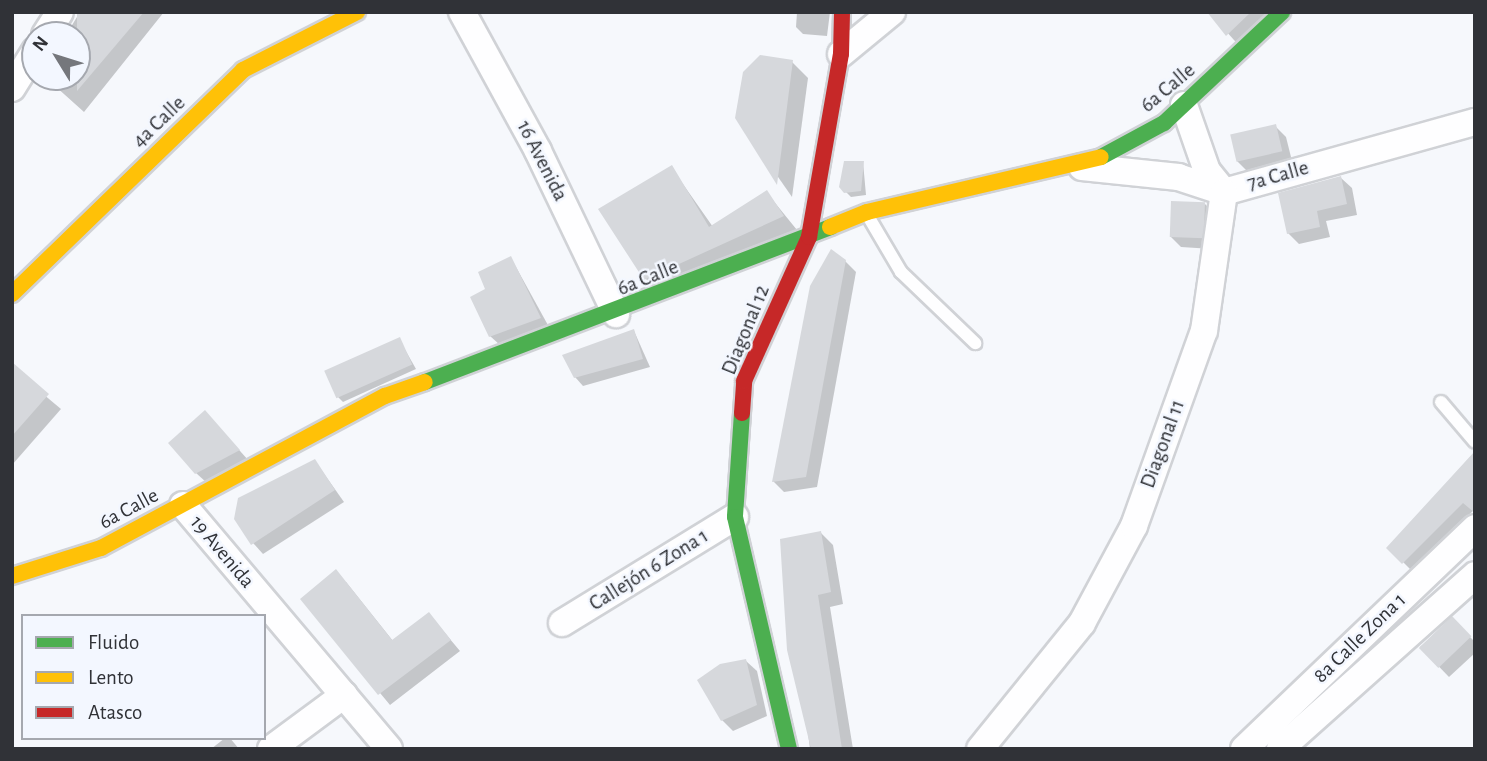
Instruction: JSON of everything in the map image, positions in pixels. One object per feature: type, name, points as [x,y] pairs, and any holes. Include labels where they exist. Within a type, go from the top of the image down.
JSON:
[{"type":"street","name":"4a Calle","points":[[12,294],[243,70],[357,12]]},
{"type":"street","name":"16 Avenida","points":[[462,12],[538,151],[616,314]]},
{"type":"street","name":"Diagonal 12","points":[[789,749],[735,517],[744,381],[809,237],[841,54],[842,12]]},
{"type":"street","points":[[841,54],[892,12]]},
{"type":"street","name":"6a Calle","points":[[12,576],[101,548],[385,397],[616,314],[867,212],[1080,166],[1125,146],[1184,105],[1282,12]]},
{"type":"street","points":[[1184,105],[1207,171],[1224,192]]},
{"type":"street","name":"7a Calle","points":[[1080,166],[1178,177],[1224,192],[1475,122]]},
{"type":"street","name":"Diagonal 11","points":[[981,749],[1082,623],[1134,526],[1204,331],[1224,192]]},
{"type":"street","name":"19 Avenida","points":[[183,505],[389,749]]},
{"type":"street","name":"Callejón 6 Zona 1","points":[[562,623],[735,517]]},
{"type":"street","name":"8a Calle Zona 1","points":[[1244,749],[1475,528]]},
{"type":"street","name":"8a Calle Zona 1","points":[[1280,749],[1475,575]]},
{"type":"street","points":[[271,749],[344,695]]},
{"type":"lane","points":[[867,212],[901,272],[975,343]]},
{"type":"lane","points":[[1441,402],[1475,442]]},
{"type":"building","points":[[77,12],[144,12],[91,74],[91,21],[77,21]]},
{"type":"building","points":[[1207,12],[1251,12],[1226,36]]},
{"type":"building","points":[[760,55],[793,60],[777,185],[735,118],[743,72]]},
{"type":"building","points":[[1276,124],[1282,151],[1237,162],[1230,135]]},
{"type":"building","points":[[844,161],[864,161],[861,191],[844,193],[839,187]]},
{"type":"building","points":[[672,165],[709,227],[767,190],[784,216],[644,280],[598,209]]},
{"type":"building","points":[[1341,176],[1347,204],[1317,211],[1320,227],[1287,234],[1278,193]]},
{"type":"building","points":[[1171,201],[1205,202],[1204,238],[1170,237]]},
{"type":"building","points":[[831,249],[846,260],[806,477],[772,482],[810,286]]},
{"type":"building","points":[[511,256],[541,318],[489,337],[470,297],[485,289],[478,272]]},
{"type":"building","points":[[634,329],[643,359],[574,378],[562,355]]},
{"type":"building","points":[[400,337],[412,364],[336,398],[324,371]]},
{"type":"building","points":[[12,362],[49,394],[12,436]]},
{"type":"building","points":[[205,410],[240,450],[195,474],[168,443]]},
{"type":"building","points":[[1475,451],[1475,513],[1463,503],[1402,564],[1386,548]]},
{"type":"building","points":[[315,459],[335,490],[251,545],[234,519],[238,498]]},
{"type":"building","points":[[821,531],[831,592],[818,595],[842,749],[811,749],[787,650],[780,539]]},
{"type":"building","points":[[336,569],[392,640],[429,612],[451,640],[378,695],[300,599]]},
{"type":"building","points":[[1452,616],[1471,636],[1438,668],[1419,648]]},
{"type":"building","points":[[746,659],[757,705],[721,721],[697,680],[720,664]]},
{"type":"traffic: fast","points":[[1101,157],[1164,123],[1282,12]]},
{"type":"traffic: fast","points":[[425,382],[830,227]]},
{"type":"traffic: fast","points":[[742,413],[735,517],[789,749]]},
{"type":"traffic: slow","points":[[12,294],[243,70],[357,12]]},
{"type":"traffic: slow","points":[[830,227],[867,212],[1101,157]]},
{"type":"traffic: slow","points":[[12,576],[101,548],[385,396],[425,382]]},
{"type":"traffic: jam","points":[[742,413],[744,381],[809,237],[841,54],[842,12]]}]
